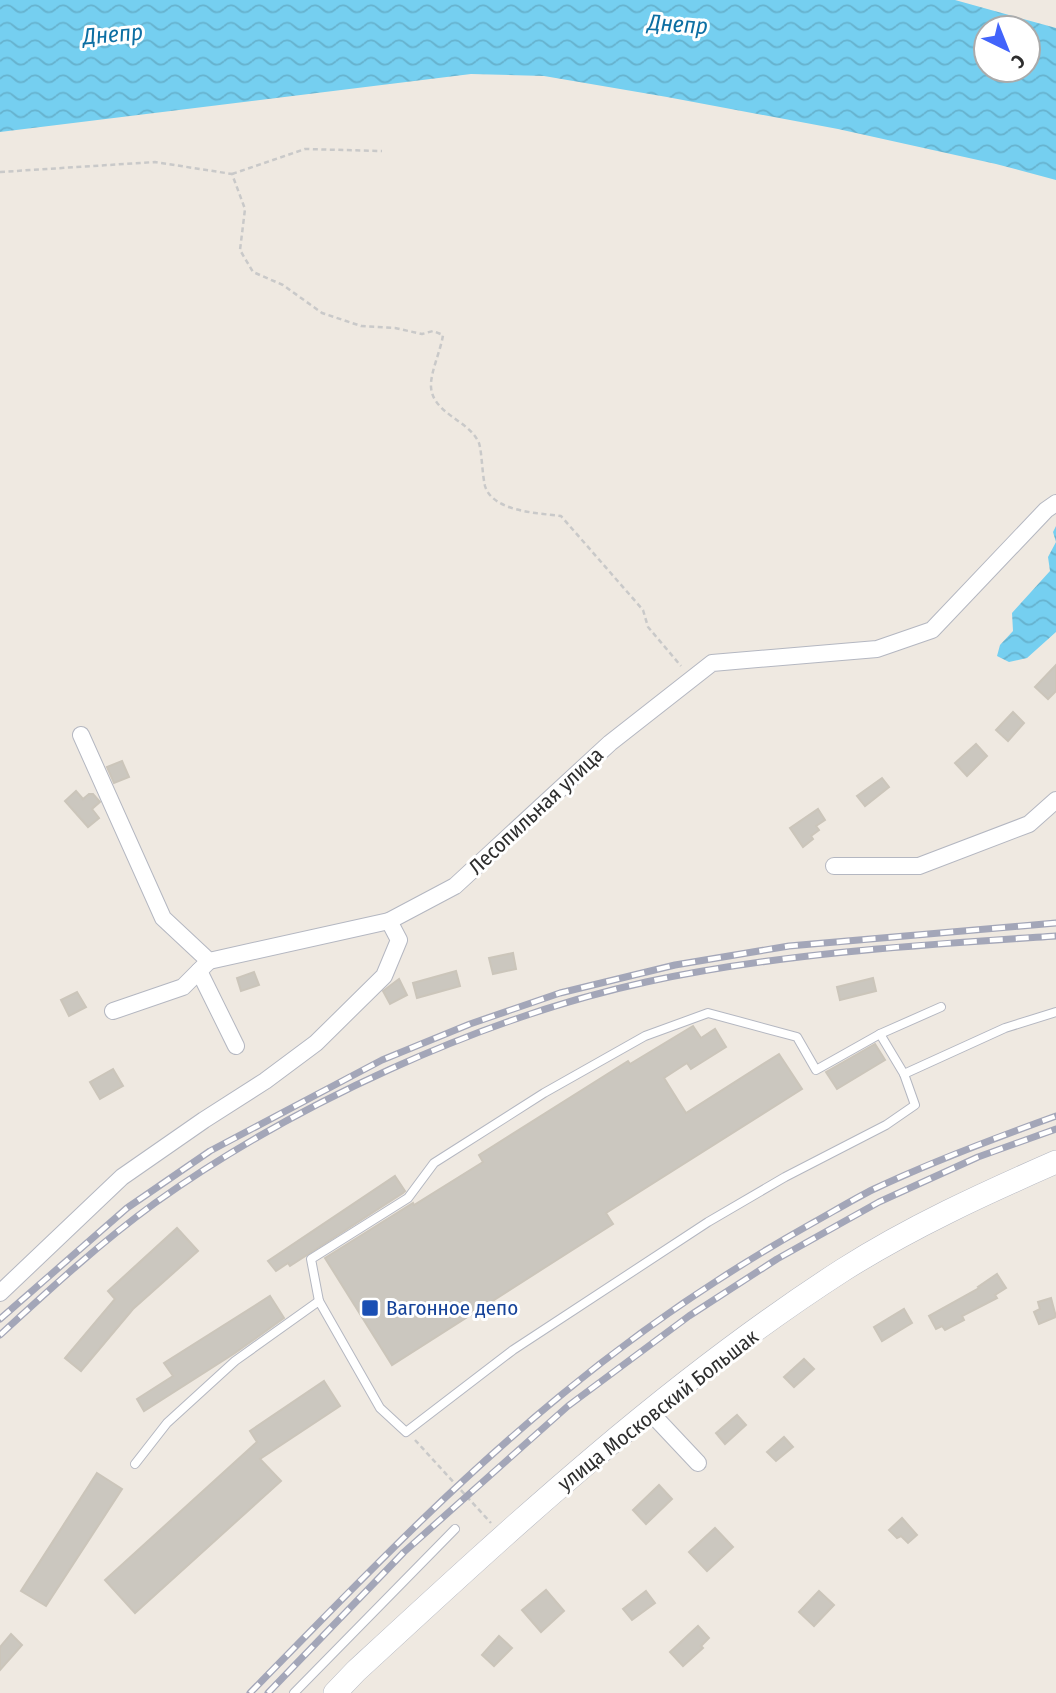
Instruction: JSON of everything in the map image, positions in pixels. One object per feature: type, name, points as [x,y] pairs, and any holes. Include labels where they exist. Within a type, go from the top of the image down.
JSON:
[{"type":"street","name":"Лесопильная улица","points":[[204,966],[389,921],[455,886],[610,743],[712,663],[877,649],[932,630],[1046,510],[1056,503]]},
{"type":"street","points":[[80,736],[163,918],[204,966],[236,1046]]},
{"type":"street","points":[[834,866],[919,866],[1029,824],[1056,800]]},
{"type":"street","points":[[0,1293],[122,1177],[265,1081],[316,1043],[384,976],[399,940],[389,921]]},
{"type":"street","points":[[113,1011],[183,987],[204,966]]},
{"type":"street","name":"улица Московский Большак","points":[[335,1693],[355,1671],[502,1536],[695,1375],[844,1270],[957,1205],[1056,1162]]},
{"type":"street","points":[[650,1412],[698,1463]]},
{"type":"lane","points":[[880,1034],[904,1073],[915,1105],[886,1125],[785,1177],[708,1222],[513,1350],[407,1432],[380,1408],[319,1301],[311,1259],[408,1198],[434,1163],[544,1093],[645,1035],[708,1013],[797,1037],[816,1070],[880,1034],[941,1007]]},
{"type":"lane","points":[[904,1073],[1005,1028],[1056,1012]]},
{"type":"lane","points":[[135,1464],[167,1423],[234,1361],[319,1301]]},
{"type":"lane","points":[[294,1693],[455,1530]]},
{"type":"path","points":[[0,173],[155,162],[232,174],[305,149],[382,151]]},
{"type":"path","points":[[232,174],[245,209],[240,250],[253,272],[283,285],[322,313],[361,326],[395,328],[422,334],[433,331],[443,335],[431,388],[439,405],[468,428],[479,444],[480,466],[486,489],[507,508],[561,516],[643,610],[648,627],[681,666],[678,690]]},
{"type":"path","points":[[408,1431],[502,1536]]},
{"type":"water","name":"Днепр","points":[[0,0],[955,0],[1006,14],[972,14],[972,84],[1042,84],[1042,24],[1056,28],[1056,180],[838,129],[667,97],[544,76],[471,74],[0,132]]},
{"type":"water","points":[[1056,542],[1056,632],[1027,658],[1009,662],[997,656],[1000,645],[1013,631],[1012,613],[1050,571],[1048,557]]},
{"type":"building","points":[[1056,665],[1056,691],[1048,699],[1035,687]]},
{"type":"building","points":[[1013,712],[1024,723],[1008,741],[996,730]]},
{"type":"building","points":[[976,744],[987,756],[967,776],[955,763]]},
{"type":"building","points":[[122,761],[129,777],[114,783],[107,767]]},
{"type":"building","points":[[882,778],[889,787],[865,806],[857,796]]},
{"type":"building","points":[[76,791],[83,799],[93,794],[100,802],[92,809],[99,818],[88,827],[65,801]]},
{"type":"building","points":[[818,809],[825,820],[816,826],[819,830],[803,847],[790,828]]},
{"type":"building","points":[[513,953],[516,969],[493,974],[489,958]]},
{"type":"building","points":[[456,971],[460,986],[417,998],[413,983]]},
{"type":"building","points":[[254,972],[259,985],[241,991],[237,978]]},
{"type":"building","points":[[873,978],[876,991],[840,1000],[837,987]]},
{"type":"building","points":[[399,979],[407,995],[390,1004],[383,991]]},
{"type":"building","points":[[77,992],[86,1007],[69,1016],[61,1000]]},
{"type":"building","points":[[693,1026],[701,1038],[715,1029],[726,1047],[691,1069],[687,1063],[664,1078],[686,1113],[779,1054],[802,1089],[606,1213],[613,1224],[392,1365],[325,1258],[483,1162],[479,1155],[628,1061],[630,1064]]},
{"type":"building","points":[[875,1044],[885,1060],[837,1089],[826,1072]]},
{"type":"building","points":[[113,1069],[123,1086],[100,1099],[90,1082]]},
{"type":"building","points":[[395,1176],[405,1191],[403,1193],[290,1266],[288,1263],[276,1271],[268,1261]]},
{"type":"building","points":[[177,1228],[198,1251],[133,1309],[81,1371],[65,1358],[115,1299],[108,1291]]},
{"type":"building","points":[[997,1274],[1006,1288],[995,1295],[997,1298],[962,1316],[964,1320],[945,1330],[942,1326],[936,1329],[929,1316],[979,1288]]},
{"type":"building","points":[[270,1296],[284,1318],[144,1411],[137,1399],[173,1376],[164,1363]]},
{"type":"building","points":[[1051,1298],[1056,1317],[1039,1324],[1034,1312],[1040,1309],[1038,1302]]},
{"type":"building","points":[[904,1309],[912,1323],[882,1341],[874,1327]]},
{"type":"building","points":[[804,1359],[814,1369],[794,1387],[784,1377]]},
{"type":"building","points":[[324,1381],[340,1406],[260,1459],[281,1481],[135,1613],[105,1580],[257,1442],[250,1431]]},
{"type":"building","points":[[737,1415],[746,1425],[725,1444],[716,1433]]},
{"type":"building","points":[[784,1437],[793,1447],[776,1461],[767,1452]]},
{"type":"building","points":[[97,1473],[122,1489],[46,1606],[21,1591]]},
{"type":"building","points":[[659,1485],[672,1499],[646,1524],[633,1510]]},
{"type":"building","points":[[902,1518],[917,1535],[908,1543],[889,1530]]},
{"type":"building","points":[[715,1528],[733,1547],[707,1571],[689,1552]]},
{"type":"building","points":[[546,1590],[564,1611],[541,1632],[522,1610]]},
{"type":"building","points":[[646,1591],[655,1603],[632,1620],[623,1609]]},
{"type":"building","points":[[819,1591],[834,1605],[814,1626],[799,1612]]},
{"type":"building","points":[[698,1626],[709,1638],[701,1646],[703,1648],[683,1666],[670,1652]]},
{"type":"building","points":[[11,1634],[22,1645],[0,1670],[0,1647]]},
{"type":"building","points":[[499,1636],[512,1648],[494,1666],[482,1655]]},
{"type":"railway","points":[[0,1319],[127,1208],[210,1151],[382,1060],[470,1024],[560,993],[675,965],[789,946],[1056,923]]},
{"type":"railway","points":[[0,1335],[115,1234],[209,1167],[266,1132],[327,1100],[454,1042],[583,998],[697,972],[799,957],[1056,936]]},
{"type":"railway","points":[[250,1693],[401,1540],[479,1466],[589,1372],[650,1327],[744,1263],[866,1193],[941,1159],[1056,1116]]},
{"type":"railway","points":[[268,1693],[404,1552],[568,1406],[689,1316],[777,1259],[879,1202],[978,1157],[1056,1129]]},
{"type":"place","name":"Вагонное депо","points":[[370,1308]]}]
